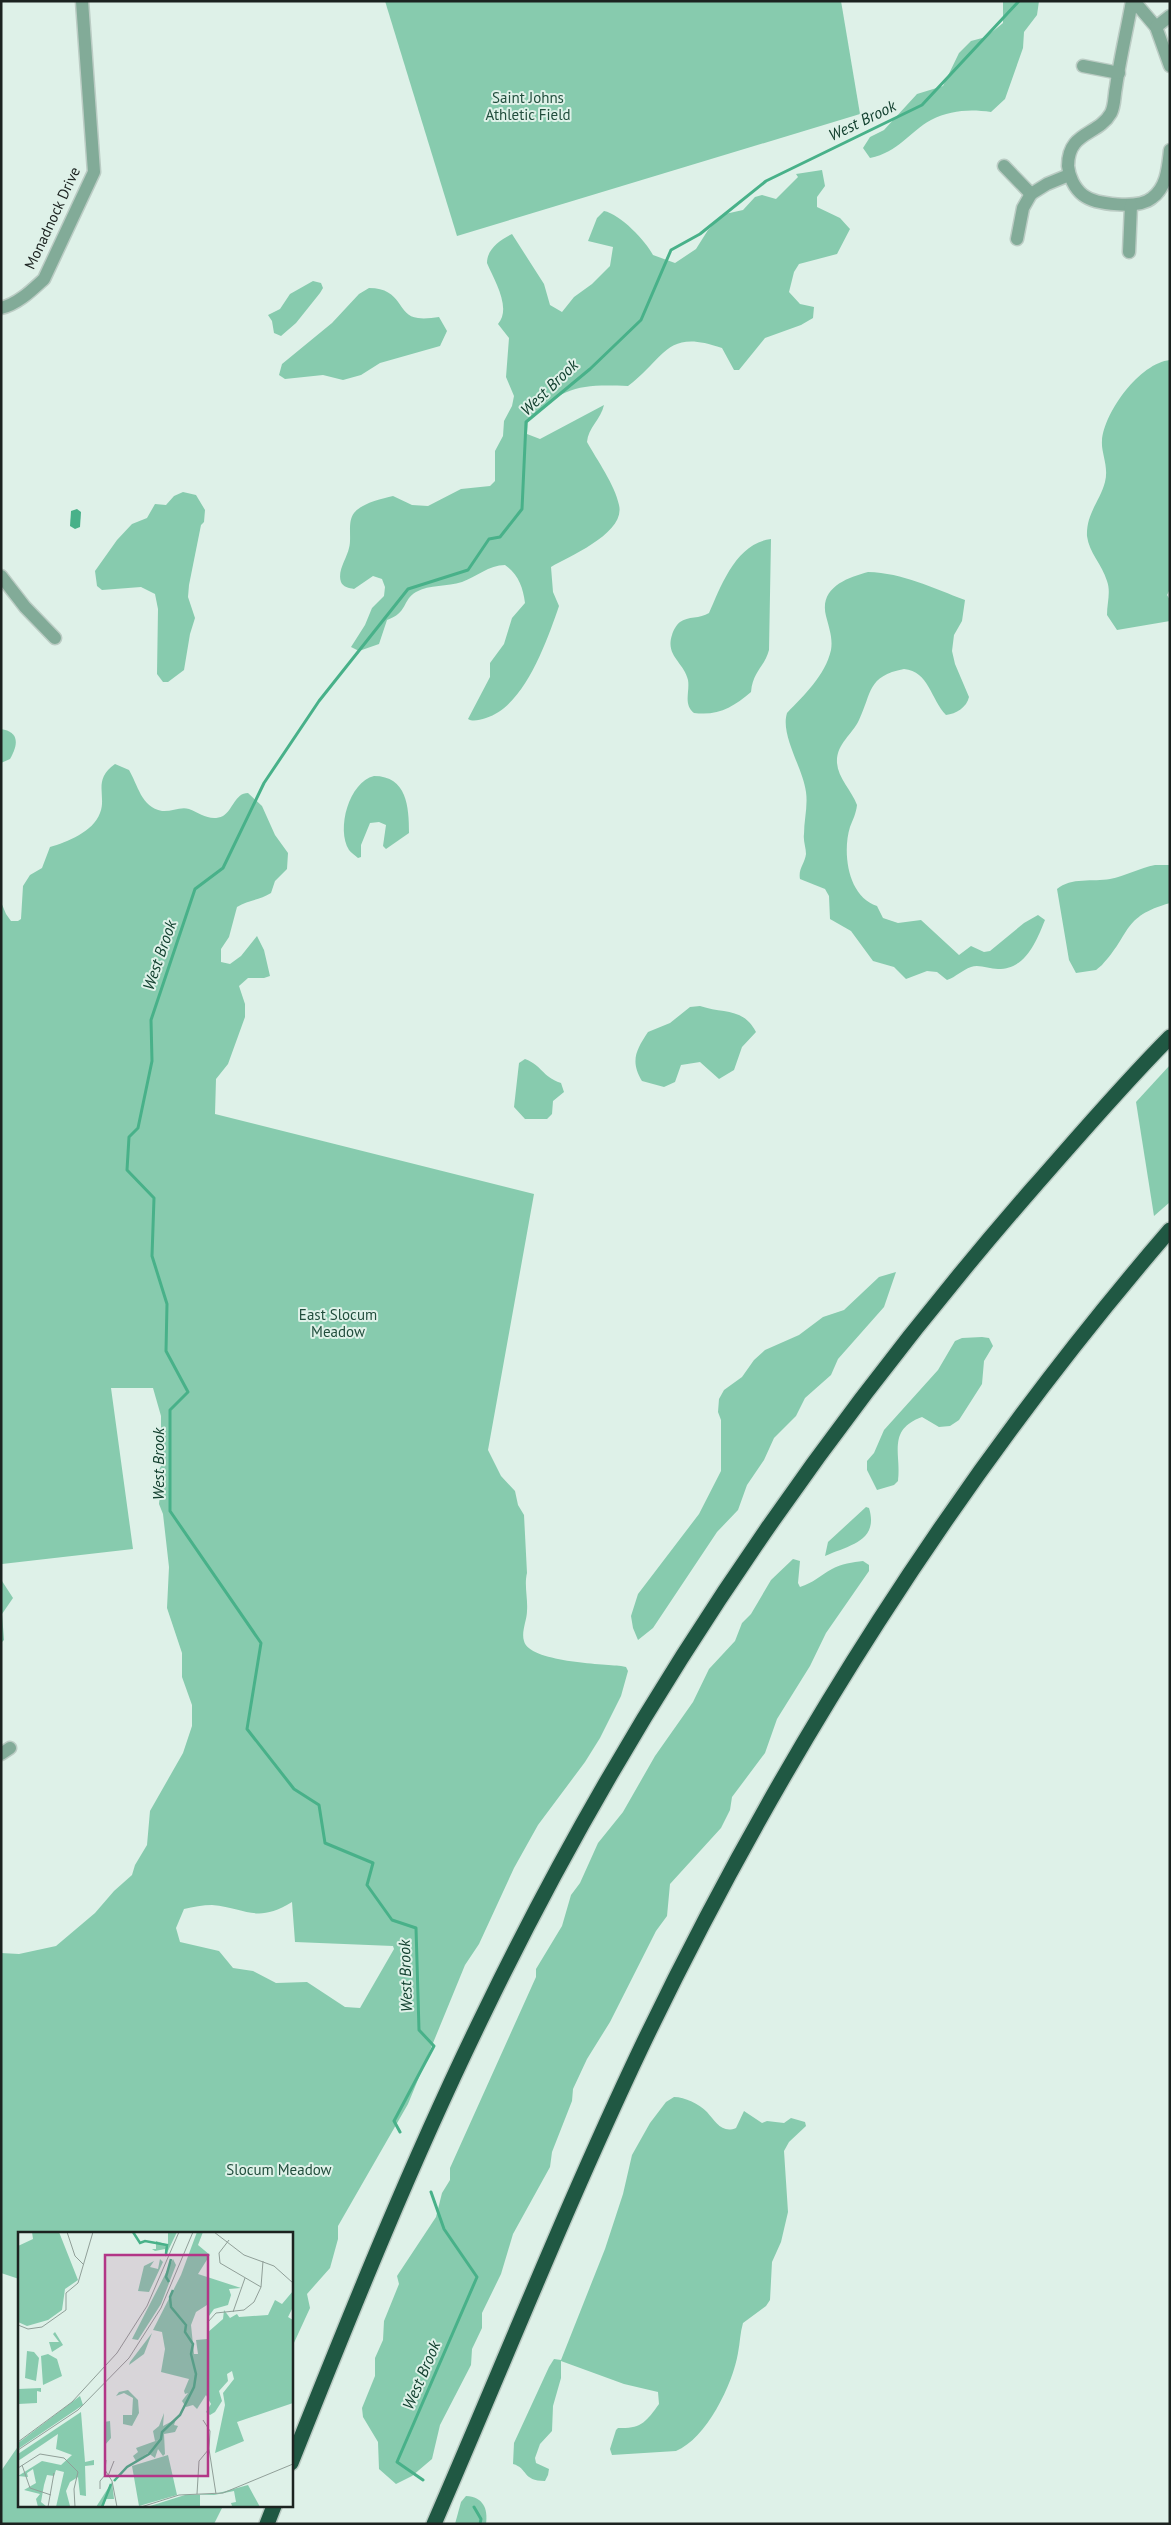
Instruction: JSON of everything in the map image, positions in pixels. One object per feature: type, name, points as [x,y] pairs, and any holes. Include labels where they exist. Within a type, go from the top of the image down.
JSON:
[{"type":"highway","points":[[292,2460],[384,2234],[438,2109],[486,2008],[596,1799],[654,1702],[718,1601],[902,1345],[988,1240],[1170,1037]]},
{"type":"highway","points":[[434,2524],[610,2115],[694,1941],[763,1815],[846,1675],[947,1522],[1030,1405],[1170,1230]]},
{"type":"highway","points":[[267,2524],[273,2508]]},
{"type":"street","name":"Monadnock Drive","points":[[1,308],[8,306],[31,291],[44,279],[94,172],[82,1]]},
{"type":"street","points":[[1133,1],[1156,27],[1170,66]]},
{"type":"street","points":[[1133,1],[1112,110],[1099,126],[1075,142],[1070,151],[1069,175],[1077,190],[1090,199],[1131,205],[1152,199],[1166,190],[1170,150]]},
{"type":"street","points":[[1156,27],[1170,16]]},
{"type":"street","points":[[1083,66],[1119,72]]},
{"type":"street","points":[[1004,166],[1031,194]]},
{"type":"street","points":[[1017,239],[1023,208],[1031,194],[1047,184],[1069,175]]},
{"type":"street","points":[[1129,252],[1131,205]]},
{"type":"street","points":[[1,576],[24,607],[55,638]]},
{"type":"green space","name":"Saint Johns Athletic Field","points":[[385,1],[841,1],[860,114],[457,236]]},
{"type":"green space","points":[[1003,1],[1039,1],[1037,15],[1024,32],[1023,48],[1005,99],[991,112],[961,111],[931,120],[896,147],[870,158],[863,148],[870,137],[884,130],[917,94],[943,86],[959,53],[971,41],[986,37],[1003,23]]},
{"type":"green space","points":[[822,170],[825,186],[817,197],[817,207],[840,218],[850,229],[837,254],[799,264],[794,272],[789,292],[800,304],[814,307],[813,318],[801,325],[765,338],[739,370],[734,370],[722,348],[689,341],[668,349],[628,386],[597,386],[573,390],[552,400],[528,421],[527,434],[540,439],[604,405],[587,442],[614,489],[619,505],[619,515],[614,525],[606,534],[583,550],[551,567],[553,592],[559,606],[541,654],[523,687],[512,701],[500,711],[486,718],[474,721],[468,719],[490,677],[490,663],[504,644],[512,618],[525,603],[519,581],[505,565],[488,569],[462,582],[421,589],[412,595],[398,614],[387,620],[379,644],[359,651],[351,647],[365,625],[372,608],[384,596],[385,587],[382,579],[373,576],[354,589],[348,588],[341,582],[340,573],[350,544],[350,525],[354,513],[367,504],[393,496],[412,505],[428,506],[461,489],[490,486],[495,481],[495,451],[503,436],[504,421],[512,406],[514,396],[506,377],[509,338],[498,324],[502,317],[503,302],[487,263],[492,249],[512,234],[544,284],[550,305],[562,312],[574,297],[592,284],[610,266],[613,247],[588,241],[597,218],[604,211],[617,217],[632,229],[653,255],[675,263],[696,249],[708,230],[725,214],[743,210],[755,197],[762,195],[776,199],[798,177],[796,174]]},
{"type":"green space","points":[[313,281],[321,283],[323,288],[320,293],[296,323],[281,336],[274,333],[272,321],[268,315],[280,309],[290,294]]},
{"type":"green space","points":[[369,288],[388,292],[411,316],[418,318],[439,317],[447,331],[440,346],[380,363],[361,375],[343,380],[323,375],[285,379],[279,375],[282,364],[332,323],[359,294]]},
{"type":"green space","points":[[1170,360],[1170,589],[1167,595],[1170,600],[1170,621],[1117,630],[1107,615],[1109,593],[1107,581],[1090,548],[1087,536],[1091,514],[1103,489],[1106,476],[1102,446],[1104,429],[1116,403],[1136,379],[1159,363]]},
{"type":"green space","points":[[183,492],[196,495],[205,510],[204,522],[201,525],[189,585],[188,597],[195,618],[190,634],[184,670],[168,682],[163,682],[157,674],[158,609],[155,594],[141,587],[102,590],[97,586],[95,571],[117,540],[132,524],[147,518],[155,504],[166,505],[174,496]]},
{"type":"green space","points":[[771,539],[769,650],[756,674],[751,692],[738,702],[718,712],[694,713],[688,702],[688,680],[686,674],[671,648],[673,632],[683,620],[709,613],[731,567],[739,557],[748,548],[759,542]]},
{"type":"green space","points":[[868,572],[906,578],[965,600],[962,621],[954,635],[952,651],[955,664],[969,697],[966,704],[960,709],[946,715],[924,680],[912,671],[904,669],[883,676],[872,687],[859,720],[837,756],[838,769],[842,779],[857,805],[848,837],[847,861],[850,873],[859,894],[877,906],[883,918],[898,923],[921,920],[959,955],[971,946],[984,952],[990,951],[1024,923],[1038,915],[1045,920],[1034,945],[1023,959],[1008,968],[998,969],[974,966],[947,980],[937,972],[927,971],[906,979],[894,967],[873,961],[851,931],[830,919],[829,896],[825,889],[800,879],[800,872],[806,854],[804,837],[806,792],[789,741],[786,722],[787,713],[819,677],[828,659],[831,641],[825,606],[830,591],[851,577]]},
{"type":"green space","points":[[1,729],[12,733],[16,744],[10,759],[1,763]]},
{"type":"green space","name":"Slocum Meadow","points":[[115,764],[129,770],[141,795],[155,809],[169,811],[186,808],[214,818],[223,816],[240,796],[248,793],[262,806],[275,835],[288,853],[287,869],[275,881],[271,893],[237,907],[229,937],[221,949],[221,962],[230,964],[241,956],[257,936],[264,950],[270,976],[248,978],[239,986],[245,1004],[245,1017],[228,1064],[216,1079],[215,1114],[534,1194],[488,1450],[501,1476],[515,1491],[518,1505],[524,1515],[527,1615],[523,1637],[529,1648],[552,1658],[621,1666],[626,1667],[628,1671],[621,1696],[600,1738],[585,1762],[538,1825],[514,1868],[479,1944],[465,1965],[408,2104],[338,2226],[338,2239],[330,2268],[307,2294],[310,2308],[292,2350],[292,2232],[18,2232],[18,2279],[1,2273],[1,1953],[19,1954],[56,1946],[95,1913],[114,1891],[132,1875],[135,1865],[147,1845],[150,1811],[183,1753],[192,1726],[192,1705],[182,1677],[182,1653],[167,1608],[169,1567],[163,1514],[159,1504],[161,1484],[159,1470],[161,1466],[161,1416],[153,1388],[111,1388],[133,1549],[2,1564],[1,1561],[1,902],[11,921],[21,919],[23,886],[30,875],[42,868],[50,847],[86,831],[97,820],[102,807],[101,788],[104,776]],"holes":[[[292,1902],[295,1942],[393,1946],[394,1949],[360,2008],[345,2007],[307,1982],[276,1983],[253,1971],[233,1968],[219,1951],[180,1942],[176,1928],[184,1909],[212,1905],[260,1913],[280,1909]]]},
{"type":"green space","points":[[374,776],[385,777],[400,787],[407,804],[409,833],[386,849],[383,846],[386,825],[379,822],[370,823],[361,845],[361,857],[358,858],[349,850],[345,841],[344,830],[347,807],[358,787],[365,780]]},
{"type":"green space","points":[[1155,865],[1170,865],[1170,903],[1154,908],[1135,920],[1112,954],[1096,970],[1076,973],[1069,960],[1057,889],[1075,881],[1110,879]]},
{"type":"green space","points":[[700,1006],[739,1015],[751,1024],[756,1032],[742,1047],[734,1070],[719,1079],[700,1062],[681,1065],[675,1082],[664,1087],[642,1081],[635,1061],[640,1044],[648,1032],[670,1023],[690,1007]]},
{"type":"green space","points":[[525,1059],[549,1077],[561,1083],[564,1092],[553,1101],[552,1114],[547,1119],[525,1119],[514,1107],[519,1063]]},
{"type":"green space","points":[[1170,1065],[1170,1202],[1154,1216],[1136,1102]]},
{"type":"green space","points":[[896,1272],[884,1307],[838,1359],[831,1375],[805,1398],[796,1416],[774,1438],[764,1460],[747,1485],[738,1510],[717,1532],[653,1628],[638,1640],[631,1616],[638,1594],[699,1514],[721,1471],[721,1420],[718,1412],[719,1399],[724,1390],[742,1377],[754,1360],[765,1350],[799,1335],[823,1317],[844,1310],[879,1277]]},
{"type":"green space","points":[[962,1338],[989,1338],[993,1346],[984,1361],[982,1384],[959,1420],[950,1426],[939,1427],[922,1417],[911,1422],[904,1429],[898,1444],[898,1481],[894,1485],[877,1490],[867,1470],[867,1461],[874,1453],[884,1430],[938,1370],[955,1341]]},
{"type":"green space","points":[[866,1507],[869,1508],[871,1519],[870,1528],[866,1535],[853,1545],[825,1556],[828,1542]]},
{"type":"green space","points":[[793,1559],[800,1561],[798,1583],[800,1587],[832,1569],[847,1564],[863,1561],[869,1565],[869,1571],[826,1633],[810,1666],[777,1719],[765,1753],[732,1797],[730,1810],[721,1828],[670,1884],[667,1916],[656,1931],[610,2022],[587,2059],[573,2089],[572,2101],[552,2152],[550,2167],[513,2234],[501,2274],[482,2313],[482,2328],[472,2349],[471,2365],[440,2425],[432,2459],[412,2476],[396,2484],[379,2469],[378,2442],[363,2417],[362,2408],[375,2376],[375,2358],[383,2340],[384,2321],[399,2284],[397,2276],[436,2217],[442,2193],[450,2180],[450,2168],[536,1977],[536,1969],[562,1926],[571,1895],[580,1883],[598,1843],[623,1812],[655,1756],[693,1702],[709,1669],[735,1641],[742,1623],[751,1614],[771,1580]]},
{"type":"green space","points":[[2,1581],[13,1598],[2,1614],[4,1640],[1,1643]]},
{"type":"green space","points":[[674,2097],[683,2098],[696,2104],[704,2109],[719,2126],[727,2129],[736,2128],[744,2111],[762,2123],[767,2121],[784,2123],[791,2118],[805,2122],[806,2126],[789,2142],[784,2151],[788,2212],[781,2242],[772,2262],[770,2300],[766,2306],[743,2323],[735,2366],[716,2409],[698,2435],[687,2445],[676,2451],[612,2455],[610,2449],[616,2430],[618,2428],[638,2426],[646,2420],[659,2404],[658,2392],[624,2384],[561,2361],[561,2378],[553,2406],[552,2431],[540,2444],[535,2458],[536,2463],[549,2469],[548,2475],[545,2481],[532,2479],[521,2468],[513,2464],[514,2443],[549,2367],[554,2359],[561,2360],[605,2249],[623,2194],[632,2155],[650,2123],[666,2102]]},
{"type":"green space","points":[[18,2446],[18,2508],[222,2508],[214,2524],[1,2524],[1,2471]]},
{"type":"green space","points":[[466,2496],[477,2499],[483,2504],[486,2513],[486,2524],[455,2524],[461,2502]]},
{"type":"shaded area","points":[[77,509],[81,512],[80,527],[75,529],[70,526],[71,511]]},
{"type":"waterway","name":"West Brook","points":[[400,2132],[394,2121],[434,2046],[419,2030],[416,1928],[392,1920],[367,1885],[373,1863],[325,1843],[319,1805],[294,1789],[247,1729],[261,1643],[170,1511],[170,1410],[188,1392],[166,1351],[167,1304],[152,1256],[154,1198],[127,1170],[129,1137],[138,1128],[152,1061],[151,1020],[195,889],[223,868],[264,783],[319,701],[408,589],[468,570],[489,539],[500,537],[522,509],[526,422],[590,369],[641,320],[671,250],[700,234],[766,181],[922,105],[1019,1]]},
{"type":"waterway","name":"West Brook","points":[[423,2480],[397,2462],[477,2277],[444,2229],[431,2192]]},
{"type":"waterway","name":"West Brook","points":[[474,2507],[481,2519],[480,2524]]},
{"type":"park label","name":"East Slocum Meadow","points":[[338,1322]]}]
